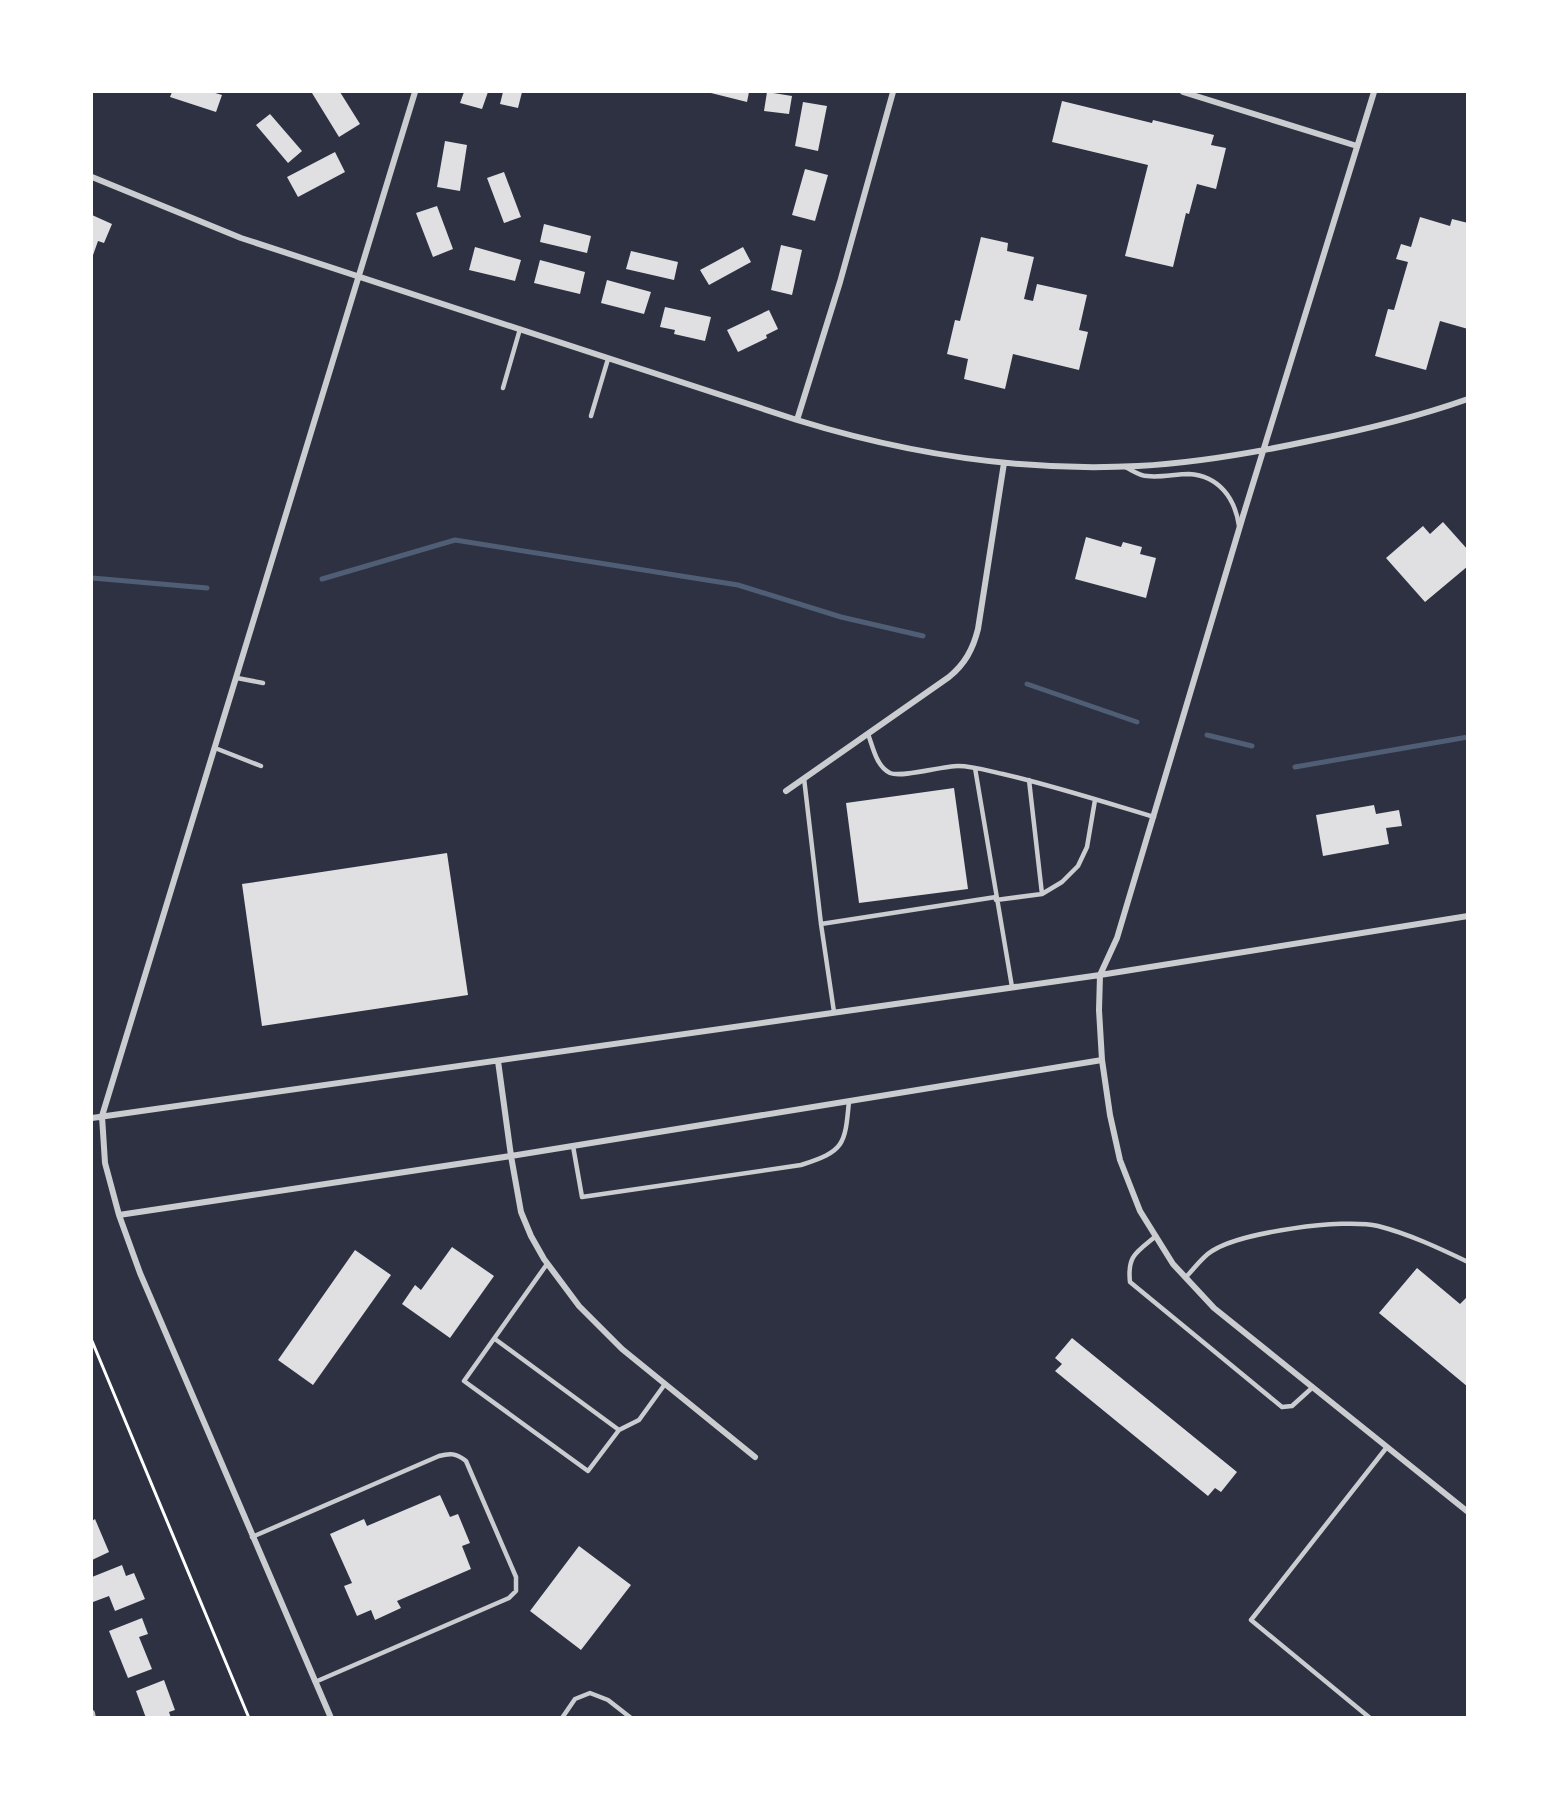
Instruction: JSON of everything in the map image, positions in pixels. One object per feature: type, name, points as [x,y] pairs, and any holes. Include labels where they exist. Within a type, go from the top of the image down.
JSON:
[{"type":"street","points":[[331,1718],[159,1321],[119,1215],[105,1163],[102,1116],[415,92]]},
{"type":"street","points":[[796,420],[840,282],[893,92]]},
{"type":"street","points":[[1183,92],[1357,146]]},
{"type":"street","points":[[1374,92],[1239,528],[1117,938],[1100,975],[1099,1010],[1102,1060],[1120,1160],[1140,1210],[1173,1264],[1214,1308],[1467,1512]]},
{"type":"street","points":[[92,177],[241,238],[796,420],[847,436],[896,447],[1004,463],[1079,467],[1178,463],[1263,451],[1379,427],[1467,399]]},
{"type":"street","points":[[786,791],[958,670],[972,648],[978,629],[1004,463]]},
{"type":"street","points":[[92,1118],[1100,975],[1467,916]]},
{"type":"street","points":[[119,1215],[511,1156],[1102,1060]]},
{"type":"street","points":[[498,1061],[521,1212],[547,1264],[579,1306],[622,1349],[755,1457]]},
{"type":"street","points":[[92,1713],[93,1718]]},
{"type":"lane","points":[[503,388],[520,329]]},
{"type":"lane","points":[[591,416],[608,359]]},
{"type":"lane","points":[[1123,466],[1145,477],[1189,474],[1201,476],[1213,482],[1231,499],[1237,513],[1239,528]]},
{"type":"lane","points":[[237,678],[263,684]]},
{"type":"lane","points":[[868,734],[876,758],[892,774],[909,774],[950,766],[975,768],[1029,780],[1154,818]]},
{"type":"lane","points":[[215,748],[261,766]]},
{"type":"lane","points":[[975,768],[1012,987]]},
{"type":"lane","points":[[804,778],[834,1012]]},
{"type":"lane","points":[[1029,780],[1042,894]]},
{"type":"lane","points":[[821,924],[1042,894],[1062,882],[1078,866],[1088,847],[1095,800]]},
{"type":"lane","points":[[573,1146],[582,1197],[801,1165],[825,1157],[838,1148],[847,1123],[849,1101]]},
{"type":"lane","points":[[1186,1277],[1211,1252],[1231,1242],[1250,1236],[1305,1227],[1342,1224],[1378,1226],[1427,1243],[1467,1262]]},
{"type":"lane","points":[[1156,1236],[1133,1256],[1129,1270],[1130,1282],[1282,1407],[1292,1406],[1313,1387]]},
{"type":"lane","points":[[547,1264],[464,1381],[588,1471],[619,1430],[639,1420],[665,1384]]},
{"type":"lane","points":[[495,1339],[619,1430]]},
{"type":"lane","points":[[1370,1718],[1251,1620],[1387,1447]]},
{"type":"lane","points":[[252,1537],[439,1456],[449,1453],[458,1454],[466,1461],[516,1577],[516,1592],[509,1598],[315,1682]]},
{"type":"lane","points":[[562,1718],[575,1699],[590,1693],[608,1700],[631,1718]]},
{"type":"path","points":[[92,1341],[249,1718]]},
{"type":"building","points":[[172,92],[212,92],[222,95],[216,112],[170,97]]},
{"type":"building","points":[[340,92],[360,124],[339,137],[312,93]]},
{"type":"building","points":[[464,92],[488,92],[482,109],[460,103]]},
{"type":"building","points":[[503,92],[522,92],[518,108],[500,104]]},
{"type":"building","points":[[707,92],[749,92],[747,102]]},
{"type":"building","points":[[767,92],[792,96],[789,114],[764,111]]},
{"type":"building","points":[[1062,101],[1152,123],[1153,120],[1214,135],[1211,145],[1226,148],[1216,189],[1197,184],[1189,214],[1186,213],[1173,267],[1125,256],[1148,165],[1052,142]]},
{"type":"building","points":[[803,102],[827,106],[818,151],[795,146]]},
{"type":"building","points":[[270,114],[302,151],[288,163],[256,125]]},
{"type":"building","points":[[445,141],[467,145],[460,191],[437,187]]},
{"type":"building","points":[[335,152],[345,172],[298,197],[287,177]]},
{"type":"building","points":[[805,169],[828,175],[815,221],[792,215]]},
{"type":"building","points":[[504,172],[521,217],[504,223],[487,178]]},
{"type":"building","points":[[437,206],[453,249],[433,257],[416,213]]},
{"type":"building","points":[[92,215],[112,224],[104,243],[98,241],[92,258]]},
{"type":"building","points":[[1420,217],[1450,226],[1452,219],[1468,223],[1468,329],[1440,321],[1426,370],[1375,356],[1388,309],[1394,310],[1408,262],[1396,259],[1401,244],[1411,247]]},
{"type":"building","points":[[544,224],[591,236],[587,253],[540,242]]},
{"type":"building","points":[[981,237],[1008,243],[1007,251],[1034,257],[1024,299],[1033,301],[1037,284],[1087,295],[1079,330],[1088,332],[1079,370],[1013,354],[1005,389],[964,379],[968,359],[947,354],[955,320],[960,321]]},
{"type":"building","points":[[781,245],[802,250],[792,295],[771,290]]},
{"type":"building","points":[[475,247],[521,260],[515,281],[469,270]]},
{"type":"building","points":[[743,247],[751,262],[709,285],[700,270]]},
{"type":"building","points":[[631,251],[678,262],[674,280],[626,269]]},
{"type":"building","points":[[540,260],[585,272],[580,294],[534,283]]},
{"type":"building","points":[[607,280],[651,292],[644,314],[601,303]]},
{"type":"building","points":[[665,307],[711,317],[705,341],[674,334],[675,330],[660,327]]},
{"type":"building","points":[[769,310],[778,329],[766,335],[767,338],[738,352],[727,330]]},
{"type":"building","points":[[1443,522],[1468,550],[1468,566],[1425,602],[1386,558],[1423,526],[1430,534]]},
{"type":"building","points":[[1086,537],[1121,547],[1123,542],[1142,547],[1140,554],[1156,558],[1146,598],[1075,579]]},
{"type":"building","points":[[954,788],[968,889],[859,903],[846,803]]},
{"type":"building","points":[[1374,805],[1376,814],[1399,810],[1402,826],[1386,828],[1389,844],[1323,856],[1316,815]]},
{"type":"building","points":[[447,853],[468,995],[262,1026],[242,884]]},
{"type":"building","points":[[452,1247],[494,1276],[450,1338],[402,1304],[415,1285],[421,1290]]},
{"type":"building","points":[[355,1250],[391,1275],[313,1385],[278,1360]]},
{"type":"building","points":[[1417,1268],[1460,1304],[1468,1296],[1468,1387],[1379,1313]]},
{"type":"building","points":[[1072,1338],[1237,1472],[1221,1492],[1215,1488],[1208,1496],[1055,1371],[1062,1364],[1055,1358]]},
{"type":"building","points":[[440,1495],[450,1517],[458,1514],[470,1543],[462,1546],[471,1569],[397,1601],[401,1608],[375,1620],[371,1610],[357,1616],[344,1586],[352,1583],[330,1534],[364,1519],[367,1526]]},
{"type":"building","points":[[95,1519],[109,1552],[92,1560],[92,1521]]},
{"type":"building","points":[[579,1546],[631,1585],[581,1650],[530,1611]]},
{"type":"building","points":[[122,1565],[126,1576],[134,1573],[145,1599],[115,1611],[109,1596],[93,1602],[92,1577]]},
{"type":"building","points":[[142,1618],[148,1634],[139,1637],[152,1669],[128,1678],[109,1631]]},
{"type":"building","points":[[164,1680],[175,1710],[169,1712],[171,1718],[146,1718],[136,1691]]},
{"type":"waterway","points":[[322,579],[455,540],[738,585],[841,617],[923,636]]},
{"type":"waterway","points":[[92,578],[207,588]]},
{"type":"waterway","points":[[1027,684],[1137,722]]},
{"type":"waterway","points":[[1207,735],[1252,746]]},
{"type":"waterway","points":[[1295,767],[1468,737]]}]
